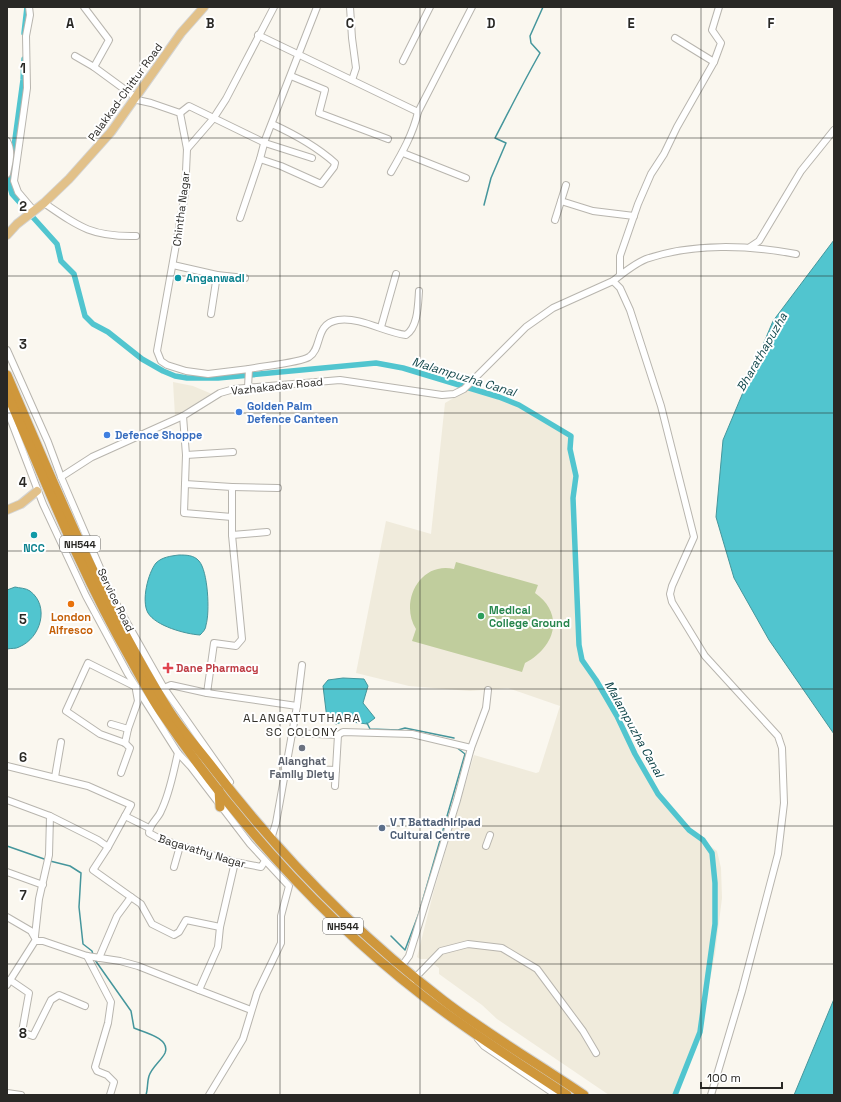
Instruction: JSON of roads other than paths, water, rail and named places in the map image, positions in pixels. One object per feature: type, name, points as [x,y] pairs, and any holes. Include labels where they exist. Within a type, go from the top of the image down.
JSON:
[{"type":"highway","name":"NH544","points":[[7,375],[83,550],[113,614],[166,706],[240,803],[271,839],[377,947],[444,1001],[584,1095]]},
{"type":"highway","name":"NH544","points":[[7,393],[76,550],[115,632],[160,711],[219,790],[298,881],[359,943],[409,985],[470,1030],[567,1095]]},
{"type":"highway","points":[[219,790],[220,807]]},
{"type":"main road","name":"Palakkad-Chittur Road","points":[[7,235],[44,203],[87,160],[112,132],[134,98],[181,33],[202,8]]},
{"type":"main road","points":[[7,510],[20,504],[37,491]]},
{"type":"street","points":[[29,7],[26,61],[27,88],[15,187],[34,211]]},
{"type":"street","points":[[84,7],[110,40],[94,67]]},
{"type":"street","points":[[187,149],[213,119],[226,99],[258,35],[274,7]]},
{"type":"street","points":[[240,218],[265,143],[317,7]]},
{"type":"street","points":[[350,7],[356,68],[352,80]]},
{"type":"street","points":[[403,61],[430,7]]},
{"type":"street","points":[[391,172],[403,153],[418,112],[472,7]]},
{"type":"street","points":[[620,276],[620,256],[651,174],[664,154],[714,62],[720,43],[712,30],[719,7]]},
{"type":"street","points":[[258,35],[418,112]]},
{"type":"street","points":[[675,38],[714,62]]},
{"type":"street","points":[[75,56],[94,67],[134,98],[180,113],[189,106],[265,143],[312,158]]},
{"type":"street","points":[[291,76],[325,90],[319,113],[388,139]]},
{"type":"street","name":"Chintha Nagar","points":[[180,113],[187,149],[185,194],[173,265],[157,343],[159,358],[167,365],[174,368],[208,374],[249,369]]},
{"type":"street","points":[[260,159],[281,166],[321,184],[334,167],[335,163],[319,149],[303,138],[272,124]]},
{"type":"street","points":[[750,247],[759,240],[801,171],[834,130]]},
{"type":"street","points":[[7,174],[10,160],[7,141],[20,143]]},
{"type":"street","points":[[403,153],[466,178]]},
{"type":"street","points":[[555,220],[566,185]]},
{"type":"street","points":[[561,201],[593,211],[634,216]]},
{"type":"street","points":[[44,203],[72,222],[95,233],[112,237],[136,236]]},
{"type":"street","points":[[711,1095],[742,991],[778,854],[784,803],[782,748],[778,736],[705,656],[672,602],[670,594],[672,586],[694,537],[661,406],[633,317],[620,288],[613,281],[646,259],[683,251],[734,246],[796,254]]},
{"type":"street","points":[[173,265],[217,275],[245,278]]},
{"type":"street","points":[[381,327],[396,274]]},
{"type":"street","points":[[211,314],[217,275]]},
{"type":"street","name":"Vazhakadav Road","points":[[61,477],[92,458],[183,416],[220,393],[248,387],[340,380],[442,395],[454,394],[464,389],[526,327],[553,308],[613,281]]},
{"type":"street","points":[[248,387],[249,369],[307,358],[314,350],[319,334],[326,325],[336,321],[356,321],[406,335],[411,332],[417,313],[419,291]]},
{"type":"street","name":"Service Road","points":[[7,350],[48,442],[61,477],[113,598],[131,633],[164,688],[228,780],[257,815],[263,829]]},
{"type":"street","points":[[7,410],[35,478],[37,491],[86,596],[136,686],[178,753],[191,767],[220,807],[265,861],[289,886],[281,916],[281,943],[257,993],[243,1039],[209,1095]]},
{"type":"street","points":[[183,416],[186,455],[184,513],[232,518]]},
{"type":"street","points":[[186,455],[233,452]]},
{"type":"street","points":[[185,484],[232,488],[278,488]]},
{"type":"street","points":[[207,693],[214,643],[236,646],[242,639],[232,534],[232,488]]},
{"type":"street","points":[[232,534],[267,532]]},
{"type":"street","points":[[121,773],[130,748],[125,743],[100,734],[66,711],[88,663],[136,686]]},
{"type":"street","points":[[271,839],[286,768],[297,706],[302,665]]},
{"type":"street","points":[[164,688],[171,685],[207,693],[297,706]]},
{"type":"street","points":[[125,743],[138,700],[136,686]]},
{"type":"street","points":[[401,967],[409,956],[458,800],[471,748],[486,708],[488,690]]},
{"type":"street","points":[[111,724],[128,729]]},
{"type":"street","points":[[292,733],[338,734],[343,732],[412,734],[471,748]]},
{"type":"street","points":[[335,786],[338,734]]},
{"type":"street","points":[[55,778],[62,742]]},
{"type":"street","name":"Bagavathy Nagar","points":[[178,753],[169,792],[160,813],[149,828],[149,833],[154,837],[180,846],[235,862],[261,867],[265,861]]},
{"type":"street","points":[[7,766],[95,789],[131,805],[108,847],[93,870],[142,904],[152,924],[174,935],[180,932],[186,920],[220,927]]},
{"type":"street","points":[[191,767],[208,775]]},
{"type":"street","points":[[286,768],[336,770]]},
{"type":"street","points":[[7,800],[50,816],[98,840],[108,847]]},
{"type":"street","points":[[50,816],[49,855],[35,939],[9,982],[29,993],[22,1032],[28,1035],[33,1036],[51,1000],[59,995],[85,1006]]},
{"type":"street","points":[[125,816],[149,828]]},
{"type":"street","points":[[486,846],[490,835]]},
{"type":"street","points":[[174,867],[180,846]]},
{"type":"street","points":[[199,990],[218,947],[220,927],[235,862]]},
{"type":"street","points":[[7,872],[43,885]]},
{"type":"street","points":[[110,1095],[114,1082],[112,1079],[97,1071],[95,1067],[108,1023],[111,1002],[94,957],[117,916],[130,897]]},
{"type":"street","points":[[7,917],[31,931],[35,939],[94,957],[138,966],[251,1010]]},
{"type":"street","points":[[409,985],[441,951],[468,944],[502,948],[537,969],[579,1025],[596,1053]]},
{"type":"street","points":[[470,1030],[484,1046],[556,1095]]},
{"type":"street","points":[[7,1093],[17,1094]]},
{"type":"water","name":"Bharathapuzha","points":[[834,240],[834,734],[769,640],[734,578],[716,517],[723,440],[773,321]]},
{"type":"water","points":[[179,555],[190,556],[197,559],[202,566],[204,573],[208,611],[205,628],[200,635],[179,631],[157,622],[148,613],[146,608],[146,587],[150,573],[156,563],[161,559]]},
{"type":"water","points":[[15,587],[28,590],[36,597],[40,605],[40,621],[33,637],[27,643],[18,648],[7,649],[7,590]]},
{"type":"water","points":[[343,678],[364,679],[368,686],[363,703],[375,718],[367,724],[345,721],[336,724],[327,719],[323,686],[328,680]]},
{"type":"water","points":[[834,999],[834,1095],[794,1095]]},
{"type":"waterway","name":"Malampuzha Canal","points":[[24,33],[27,7]]},
{"type":"waterway","points":[[484,205],[491,178],[506,143],[495,138],[540,53],[531,43],[530,36],[543,7]]},
{"type":"waterway","name":"Malampuzha Canal","points":[[24,59],[23,80],[9,183],[12,194],[57,244],[61,261],[74,274],[85,316],[93,324],[108,332],[142,359],[163,371],[175,376],[187,378],[218,378],[376,363],[403,368],[499,397],[519,405],[571,436],[570,449],[576,476],[573,498],[579,645],[582,660],[596,680],[617,716],[635,754],[658,794],[689,830],[703,840],[712,853],[715,883],[715,924],[700,1032],[675,1095]]},
{"type":"waterway","points":[[367,723],[370,729],[398,730],[405,728],[454,738]]},
{"type":"waterway","points":[[391,936],[405,950],[419,913],[465,754],[456,747]]},
{"type":"waterway","points":[[7,846],[47,860]]},
{"type":"waterway","points":[[50,861],[70,866],[81,873],[79,907],[83,944],[92,951],[93,955]]},
{"type":"waterway","points":[[95,960],[131,1011],[134,1028],[155,1036],[164,1043],[166,1048],[165,1053],[149,1076],[146,1095]]},
{"type":"place","name":"Anganwadi","points":[[178,278]]},
{"type":"place","name":"Golden Palm Defence Canteen","points":[[239,412]]},
{"type":"place","name":"Defence Shoppe","points":[[107,435]]},
{"type":"place","name":"NCC","points":[[34,535]]},
{"type":"place","name":"London Alfresco","points":[[71,604]]},
{"type":"place","name":"Medical College Ground","points":[[481,616]]},
{"type":"place","name":"Dane Pharmacy","points":[[168,668]]},
{"type":"place","name":"Alanghat Family Diety","points":[[302,748]]},
{"type":"place","name":"V T Battadhiripad Cultural Centre","points":[[382,828]]},
{"type":"district","name":"ALANGATTUTHARA SC COLONY","points":[[302,725]]}]
